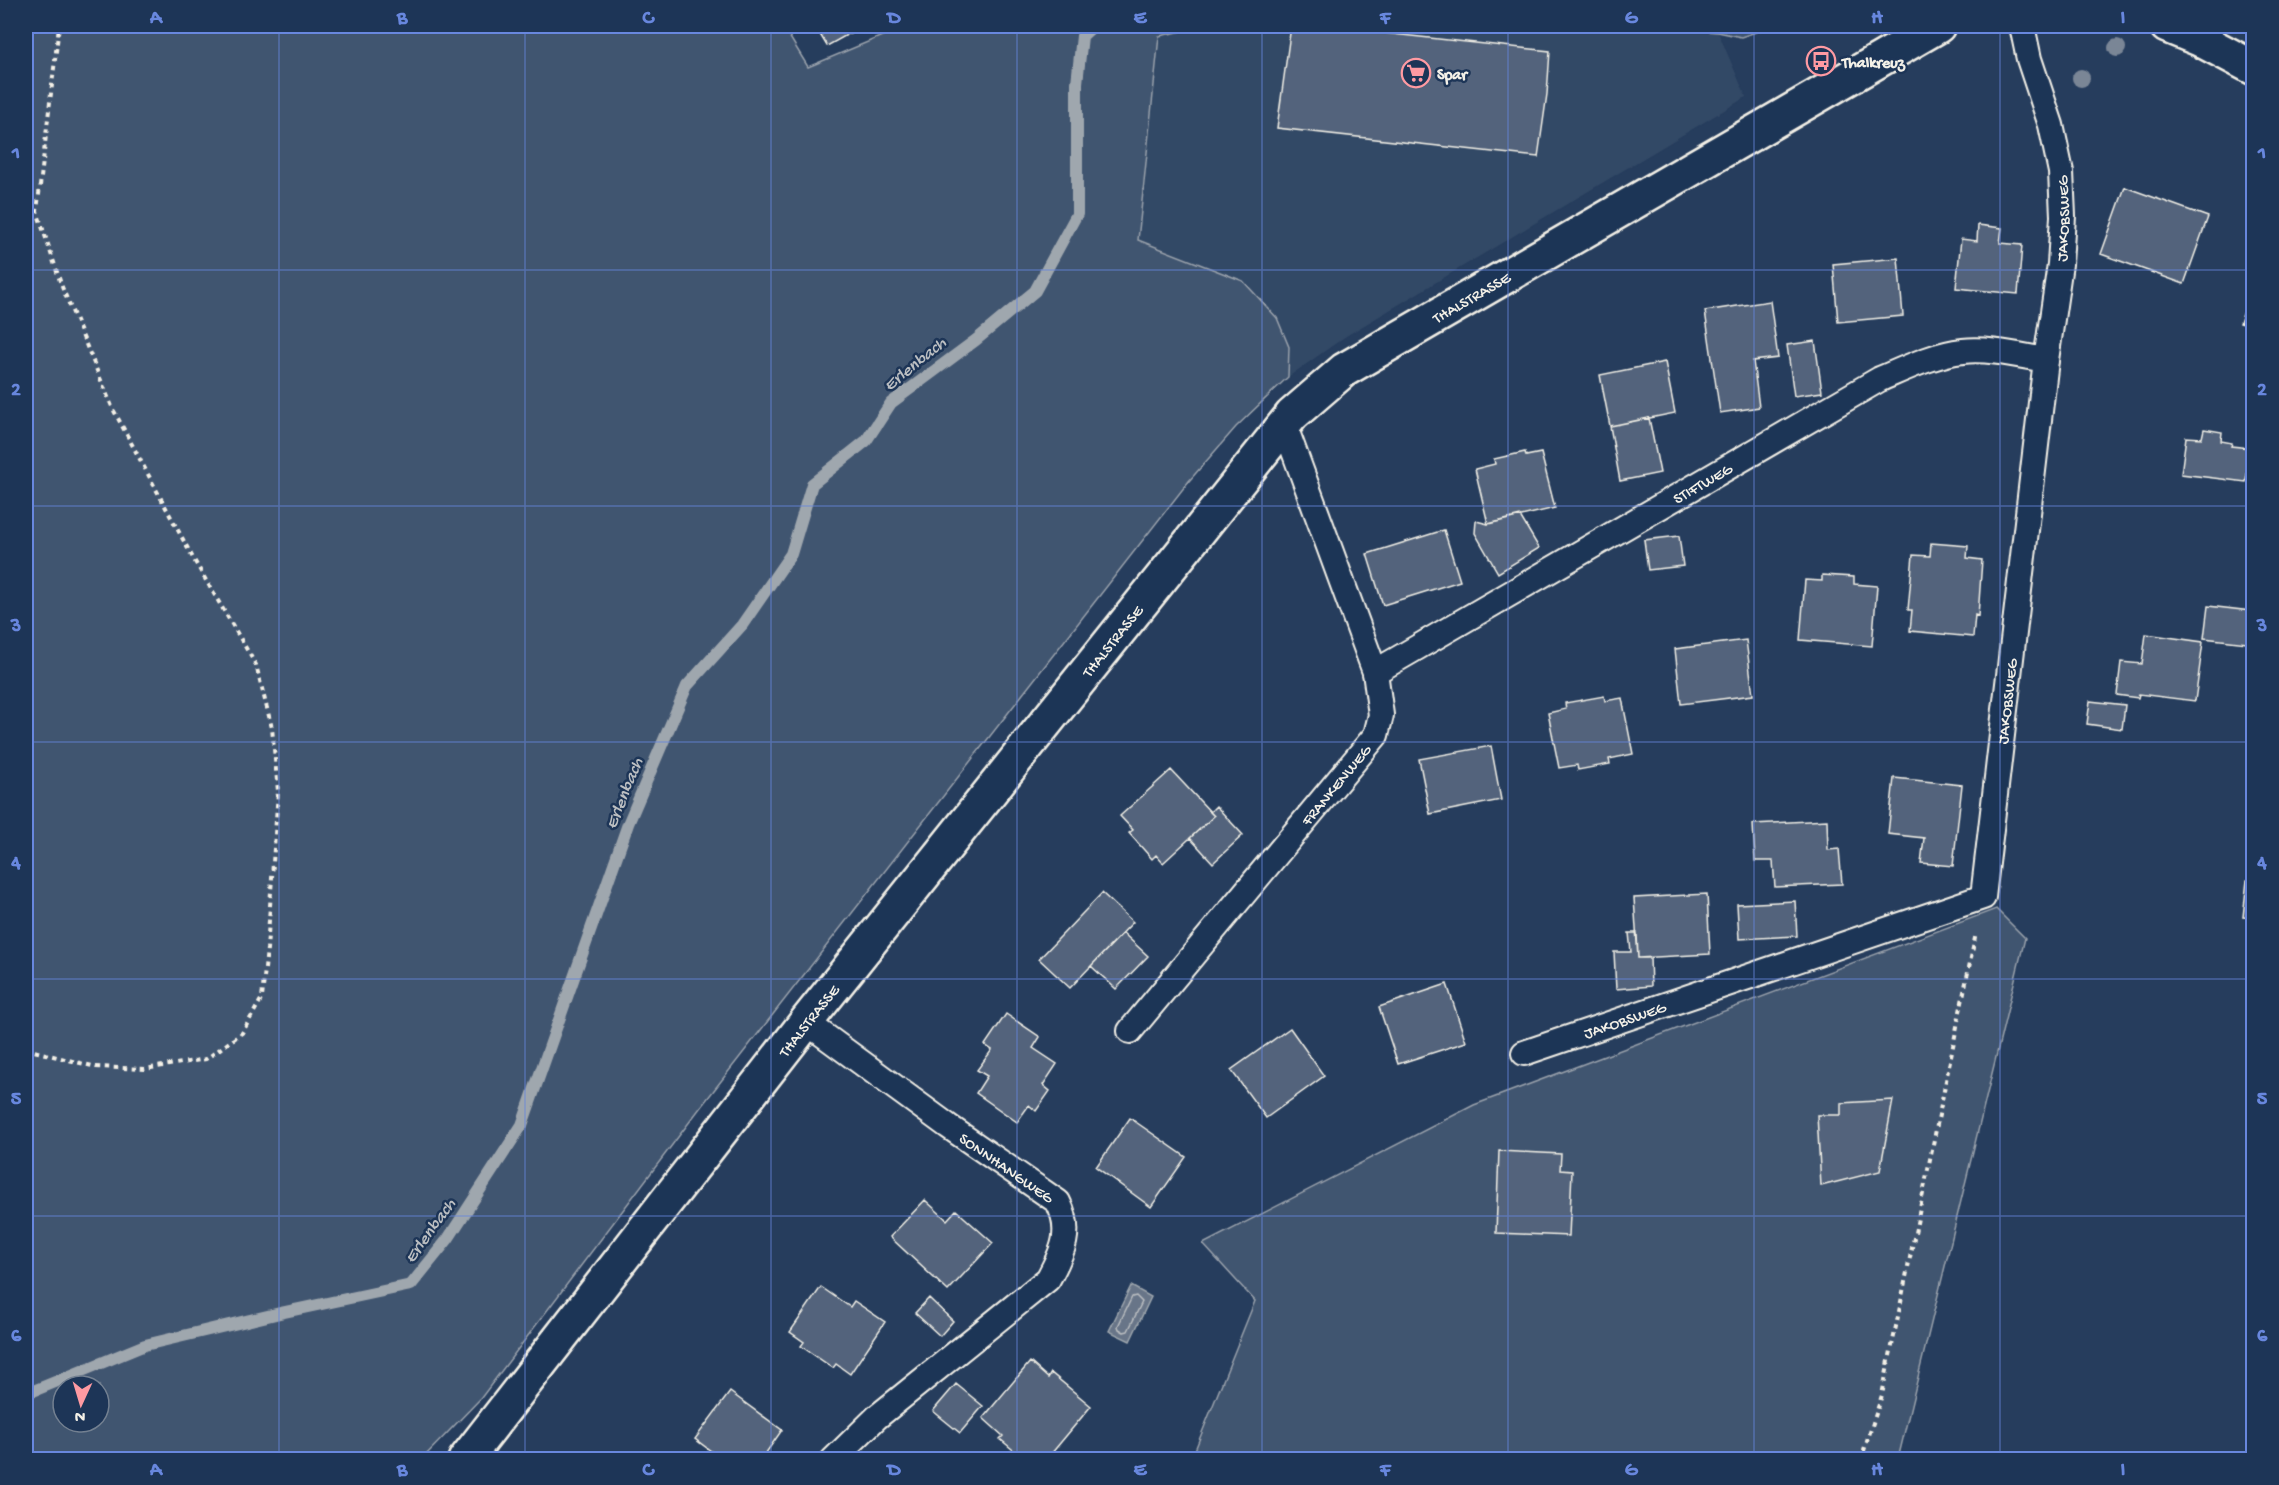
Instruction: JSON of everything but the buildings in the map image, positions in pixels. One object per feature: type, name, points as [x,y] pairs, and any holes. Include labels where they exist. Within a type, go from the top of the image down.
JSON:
[{"type":"street","name":"THALSTRASSE","points":[[465,1460],[806,1022],[1292,415],[1344,370],[1938,26]]},
{"type":"street","points":[[2167,26],[2199,39],[2253,68]]},
{"type":"lane","name":"JAKOBSWEG","points":[[1524,1053],[1983,897],[2046,360],[2060,264],[2063,216],[2061,172],[2051,125],[2029,59],[2022,26]]},
{"type":"lane","name":"STIFTWEG","points":[[1375,672],[1880,379],[1922,361],[1964,351],[2012,354],[2046,360]]},
{"type":"lane","name":"FRANKENWEG","points":[[1131,1031],[1376,735],[1381,715],[1375,672],[1284,424]]},
{"type":"lane","name":"SONNHANGWEG","points":[[806,1022],[948,1126],[1058,1202],[1064,1213],[1067,1229],[1061,1255],[1048,1279],[877,1417],[833,1460]]},
{"type":"path","points":[[26,1049],[96,1067],[146,1069],[206,1059],[242,1033],[262,998],[278,790],[272,728],[256,665],[194,560],[112,409],[62,287],[36,211],[59,26]]},
{"type":"path","points":[[1861,1460],[1882,1395],[1983,897]]},
{"type":"shaded area","points":[[26,26],[783,26],[808,67],[906,26],[1207,26],[1159,36],[1138,240],[1243,281],[1277,318],[1289,347],[1288,377],[1236,427],[1189,481],[700,1108],[481,1398],[422,1459],[26,1459]]},
{"type":"shaded area","points":[[1207,26],[1638,26],[1718,32],[1746,97],[1346,336],[1288,377],[1289,347],[1138,240],[1159,36]]},
{"type":"shaded area","points":[[1638,26],[1774,26],[1741,37],[1718,32]]},
{"type":"shaded area","points":[[1996,909],[2025,938],[1898,1459],[1191,1460],[1255,1301],[1203,1244],[1474,1105]]},
{"type":"water","points":[[1131,1286],[1151,1297],[1130,1341],[1109,1331]]},
{"type":"waterway","name":"Erlenbach","points":[[26,1394],[145,1345],[411,1285],[448,1239],[522,1125],[628,824],[687,686],[742,625],[791,554],[812,484],[866,441],[891,403],[976,340],[1035,291],[1077,214],[1077,83],[1082,36],[1093,26]]},
{"type":"place","name":"Thalkreuz","points":[[1821,61]]},
{"type":"place","name":"Spar","points":[[1416,73]]}]
